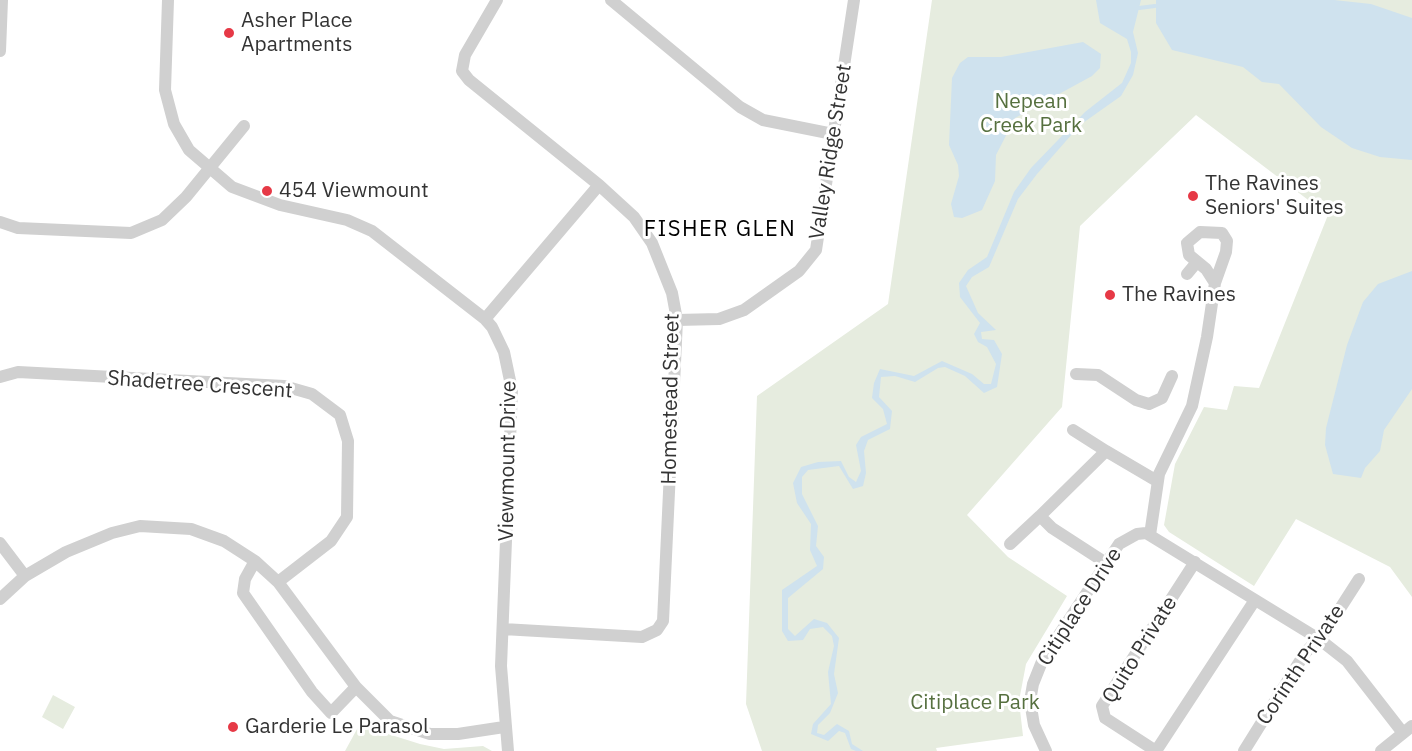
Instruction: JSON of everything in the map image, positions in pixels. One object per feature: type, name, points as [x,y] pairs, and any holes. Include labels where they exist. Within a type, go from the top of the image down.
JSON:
[{"type":"street","points":[[0,51],[2,0]]},
{"type":"street","name":"Viewmount Drive","points":[[168,0],[165,90],[168,108],[178,135],[209,170],[231,187],[254,196],[347,220],[372,231],[485,319],[504,352],[512,390],[501,666],[504,727],[508,751]]},
{"type":"street","name":"Homestead Street","points":[[497,0],[465,55],[462,71],[469,80],[599,184],[634,217],[652,243],[672,293],[677,320],[663,621],[657,630],[642,637],[503,629]]},
{"type":"street","name":"Valley Ridge Street","points":[[677,320],[719,319],[744,310],[799,271],[816,250],[854,0]]},
{"type":"street","points":[[616,2],[740,107],[763,120],[833,134]]},
{"type":"street","points":[[0,222],[18,228],[131,233],[162,220],[209,170],[244,126]]},
{"type":"street","points":[[485,319],[599,184]]},
{"type":"street","points":[[1150,535],[1157,481],[1192,406],[1207,337],[1215,283],[1226,252],[1227,240],[1222,233],[1200,232],[1187,243],[1189,255],[1206,269],[1215,283]]},
{"type":"street","points":[[1187,274],[1197,262]]},
{"type":"street","name":"Shadetree Crescent","points":[[0,377],[18,372],[284,386],[312,394],[340,416],[348,441],[347,518],[331,541],[278,582]]},
{"type":"street","points":[[1076,374],[1098,375],[1136,400],[1149,404],[1162,398],[1172,376]]},
{"type":"street","points":[[1073,430],[1157,481]]},
{"type":"street","points":[[1010,544],[1106,451]]},
{"type":"street","points":[[1040,516],[1052,528],[1106,563]]},
{"type":"street","points":[[0,598],[24,576],[66,552],[112,532],[140,526],[191,528],[224,541],[255,561],[278,582],[356,687],[376,710],[402,727],[440,734],[504,727]]},
{"type":"street","name":"Citiplace Drive","points":[[1046,751],[1031,716],[1033,684],[1043,659],[1119,544],[1137,534],[1150,535],[1319,639],[1347,661],[1407,730]]},
{"type":"street","points":[[0,543],[24,576]]},
{"type":"street","points":[[255,561],[245,579],[243,593],[312,692],[331,712],[356,687]]},
{"type":"street","name":"Quito Private","points":[[1156,751],[1105,718],[1102,706],[1195,562]]},
{"type":"street","name":"Corinth Private","points":[[1244,751],[1305,653],[1319,639],[1359,579]]},
{"type":"street","points":[[1156,751],[1256,600]]},
{"type":"street","points":[[1381,751],[1407,730]]},
{"type":"green space","name":"Nepean Creek Park","points":[[932,0],[1412,0],[1412,597],[1390,567],[1296,519],[1254,586],[1169,532],[1164,525],[1175,464],[1204,407],[1227,410],[1234,386],[1259,388],[1328,215],[1196,115],[1080,226],[1062,407],[967,515],[1008,557],[1067,596],[1026,664],[1019,701],[1023,736],[936,748],[937,751],[762,751],[746,704],[757,396],[888,304]]},
{"type":"green space","points":[[53,695],[75,707],[63,729],[42,717]]},
{"type":"green space","points":[[362,720],[385,733],[420,744],[444,749],[483,746],[492,751],[345,751]]},
{"type":"water","points":[[1096,0],[1141,0],[1133,32],[1138,53],[1133,75],[1121,96],[1080,125],[1037,174],[1018,199],[989,267],[972,277],[966,286],[978,313],[996,330],[981,332],[982,339],[994,340],[1002,354],[997,387],[984,393],[965,376],[945,367],[938,368],[915,382],[895,376],[881,377],[879,397],[892,411],[890,429],[868,440],[864,451],[866,473],[863,486],[853,489],[839,466],[808,470],[802,477],[802,494],[818,526],[816,546],[824,557],[823,569],[788,598],[788,629],[795,636],[814,619],[827,623],[839,638],[834,674],[838,693],[830,713],[818,725],[817,733],[824,735],[837,724],[849,731],[852,744],[863,751],[856,751],[851,749],[845,733],[839,731],[828,741],[811,734],[813,724],[831,704],[828,672],[834,646],[832,636],[823,627],[810,629],[803,640],[788,641],[782,631],[782,590],[817,566],[810,550],[811,524],[797,503],[793,483],[801,467],[818,462],[841,461],[849,477],[856,482],[861,471],[856,445],[861,437],[887,424],[883,409],[872,398],[874,383],[880,369],[914,376],[942,361],[972,374],[984,384],[991,384],[996,364],[987,347],[978,342],[974,334],[980,323],[960,297],[959,283],[968,270],[987,257],[1014,192],[1031,168],[1085,112],[1122,83],[1131,63],[1131,52],[1127,39],[1100,23]]},
{"type":"water","points":[[1156,0],[1334,0],[1371,4],[1412,18],[1412,160],[1380,157],[1352,148],[1321,127],[1279,84],[1262,82],[1243,67],[1172,50],[1156,23]]},
{"type":"water","points":[[1083,42],[1101,54],[1100,68],[1092,76],[1015,118],[996,155],[995,181],[982,210],[962,218],[954,217],[951,204],[959,176],[958,165],[949,145],[952,78],[960,63],[968,57],[1001,57]]},
{"type":"water","points":[[1412,271],[1412,389],[1384,430],[1380,451],[1365,468],[1361,478],[1333,474],[1325,445],[1326,428],[1347,345],[1363,302],[1378,284]]},
{"type":"waterway","points":[[1139,8],[1155,6]]},
{"type":"place","name":"Asher Place Apartments","points":[[229,33]]},
{"type":"place","name":"454 Viewmount","points":[[267,191]]},
{"type":"place","name":"The Ravines Seniors' Suites","points":[[1193,196]]},
{"type":"place","name":"The Ravines","points":[[1110,295]]},
{"type":"place","name":"Garderie Le Parasol","points":[[233,727]]},
{"type":"district","name":"FISHER GLEN","points":[[720,230]]},
{"type":"park label","name":"Citiplace Park","points":[[975,703]]}]
